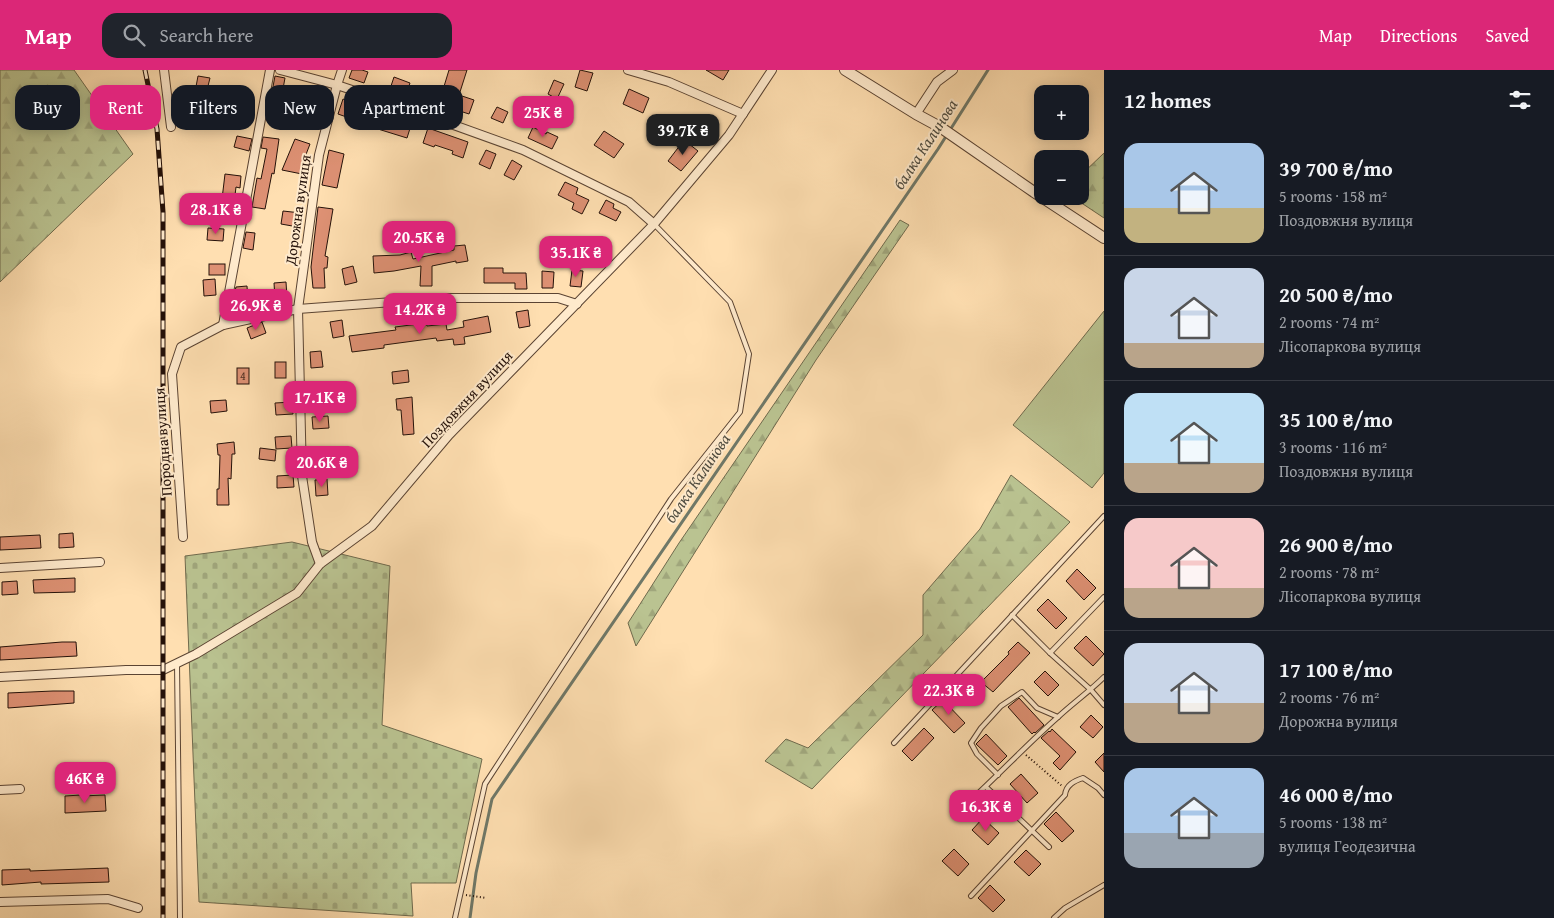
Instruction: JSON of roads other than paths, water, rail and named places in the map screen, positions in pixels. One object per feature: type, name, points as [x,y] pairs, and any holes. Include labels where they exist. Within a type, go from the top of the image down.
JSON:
[{"type":"street","points":[[164,70],[171,127]]},
{"type":"street","points":[[270,70],[223,325],[298,309],[447,298],[558,298],[577,304]]},
{"type":"street","points":[[280,70],[336,85],[412,110],[523,150],[629,202],[654,224]]},
{"type":"street","name":"Дорожна вулиця","points":[[320,564],[312,542],[302,476],[298,309],[319,155],[336,85],[342,70]]},
{"type":"street","points":[[628,70],[669,82],[743,114]]},
{"type":"street","name":"Поздовжня вулиця","points":[[0,678],[126,670],[163,670],[196,654],[297,593],[320,564],[372,526],[450,435],[654,224],[729,135],[772,70]]},
{"type":"street","points":[[845,70],[940,127],[1104,238]]},
{"type":"street","points":[[916,114],[937,82],[953,70]]},
{"type":"street","name":"Породна вулиця","points":[[183,538],[172,374],[181,347],[223,325]]},
{"type":"street","points":[[0,568],[100,562]]},
{"type":"street","points":[[0,790],[20,788]]},
{"type":"street","points":[[0,902],[108,900],[138,908]]},
{"type":"lane","points":[[455,918],[485,784],[671,499],[740,412],[749,354],[730,302],[654,224]]},
{"type":"lane","points":[[894,744],[1104,516]]},
{"type":"lane","points":[[1050,653],[1104,597]]},
{"type":"lane","points":[[1012,615],[1091,690],[1104,705]]},
{"type":"lane","points":[[177,663],[180,918]]},
{"type":"lane","points":[[958,812],[1058,717],[1104,677]]},
{"type":"lane","points":[[998,775],[977,754],[971,743],[981,728],[1001,706],[1022,692],[1037,708],[1058,717]]},
{"type":"lane","points":[[971,896],[1065,796],[1065,790],[1076,780],[1083,778],[1098,788],[1104,795]]},
{"type":"lane","points":[[986,787],[1048,847]]},
{"type":"lane","points":[[1054,918],[1065,908],[1104,885]]},
{"type":"waterway","name":"балка Калинова","points":[[470,918],[476,873],[492,799],[938,149],[988,70]]},
{"type":"railway","points":[[145,70],[157,129],[163,212],[163,918]]}]
